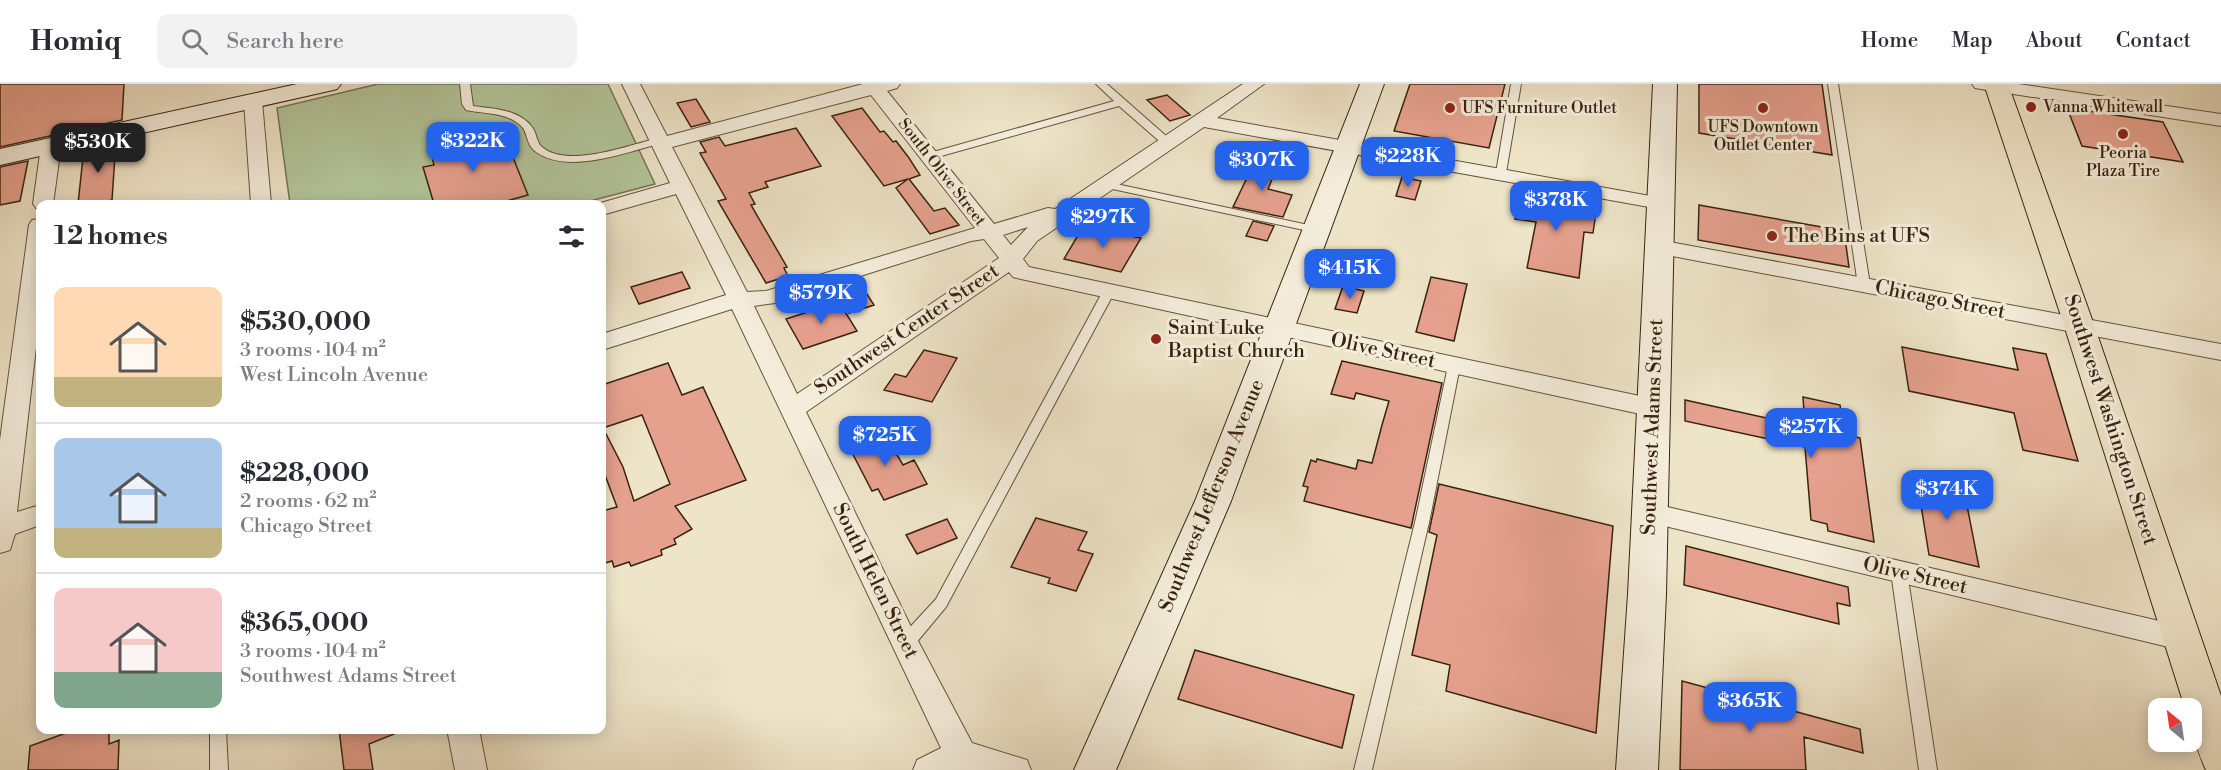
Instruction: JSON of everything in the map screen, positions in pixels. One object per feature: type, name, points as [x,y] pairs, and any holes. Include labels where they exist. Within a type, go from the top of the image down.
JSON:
[{"type":"main road","points":[[0,157],[329,84]]},
{"type":"main road","name":"Southwest Jefferson Avenue","points":[[1095,770],[1213,501],[1350,147],[1372,84]]},
{"type":"main road","name":"Southwest Adams Street","points":[[1637,770],[1650,513],[1665,84]]},
{"type":"main road","name":"Southwest Washington Street","points":[[1991,85],[2079,326],[2221,757]]},
{"type":"street","name":"South Helen Street","points":[[631,84],[739,299],[905,644],[961,754]]},
{"type":"street","name":"Southwest Center Street","points":[[792,409],[1011,260],[1029,236],[1255,84]]},
{"type":"street","points":[[659,142],[880,85]]},
{"type":"street","name":"South Olive Street","points":[[880,85],[930,156],[1011,260]]},
{"type":"street","points":[[1991,85],[2221,120]]},
{"type":"street","points":[[253,101],[261,200]]},
{"type":"street","points":[[1202,121],[1660,202]]},
{"type":"street","points":[[44,200],[51,146]]},
{"type":"street","points":[[606,208],[681,186]]},
{"type":"street","points":[[606,341],[739,299],[767,298],[968,235],[990,232],[1079,204]]},
{"type":"street","name":"Chicago Street","points":[[1659,248],[2221,352]]},
{"type":"street","points":[[1,532],[36,256]]},
{"type":"street","name":"Olive Street","points":[[1011,260],[1021,272],[1654,408]]},
{"type":"street","name":"Olive Street","points":[[1650,513],[2181,638]]},
{"type":"street","points":[[1,532],[36,517]]},
{"type":"street","points":[[465,734],[471,770]]},
{"type":"street","points":[[929,770],[961,754],[1015,770]]},
{"type":"lane","points":[[465,84],[467,104],[470,108],[504,113],[518,119],[527,126],[535,147],[544,153],[574,159],[585,158],[659,142]]},
{"type":"lane","points":[[1101,84],[1169,144]]},
{"type":"lane","points":[[1502,173],[1516,84]]},
{"type":"lane","points":[[1833,84],[1864,285]]},
{"type":"lane","points":[[930,156],[1121,102]]},
{"type":"lane","points":[[1107,185],[1124,191],[1318,230]]},
{"type":"lane","points":[[905,644],[942,603],[1109,291]]},
{"type":"lane","points":[[1363,770],[1395,628],[1437,460],[1454,366]]},
{"type":"lane","points":[[1899,572],[1928,770]]},
{"type":"lane","points":[[218,734],[219,770]]},
{"type":"green space","points":[[378,84],[608,84],[655,184],[594,200],[289,200],[277,108]]},
{"type":"building","points":[[0,84],[124,84],[122,120],[0,147]]},
{"type":"building","name":"UFS Furniture Outlet","points":[[1410,84],[1505,84],[1489,148],[1394,131]]},
{"type":"building","name":"UFS Downtown Outlet Center","points":[[1699,84],[1822,84],[1832,155],[1699,133]]},
{"type":"building","points":[[1167,95],[1190,115],[1170,121],[1147,100]]},
{"type":"building","points":[[696,99],[710,122],[691,127],[677,103]]},
{"type":"building","points":[[862,108],[880,132],[884,131],[893,142],[896,141],[909,158],[920,175],[909,179],[934,211],[945,208],[959,225],[930,234],[896,188],[908,179],[884,186],[832,116]]},
{"type":"building","name":"Peoria Plaza Tire","points":[[2067,108],[2163,122],[2183,162],[2082,146]]},
{"type":"building","points":[[796,128],[821,166],[765,182],[768,187],[749,193],[755,204],[751,205],[787,267],[784,268],[788,276],[766,283],[718,201],[726,199],[700,153],[706,152],[700,142],[719,137],[725,146]]},
{"type":"building","points":[[481,131],[489,151],[508,145],[528,195],[510,200],[433,200],[423,167],[434,165],[429,144]]},
{"type":"building","points":[[116,141],[112,200],[78,200],[84,148]]},
{"type":"building","points":[[28,161],[20,201],[0,205],[0,167]]},
{"type":"building","points":[[1255,161],[1278,165],[1268,189],[1292,195],[1283,217],[1233,207]]},
{"type":"building","points":[[1402,177],[1421,181],[1415,200],[1396,196]]},
{"type":"building","points":[[1520,191],[1597,205],[1593,233],[1584,232],[1579,278],[1527,268],[1536,222],[1515,219]]},
{"type":"building","name":"The Bins at UFS","points":[[1699,205],[1844,231],[1849,267],[1698,240]]},
{"type":"building","points":[[1253,221],[1274,226],[1267,241],[1246,236]]},
{"type":"building","points":[[1087,227],[1141,238],[1121,272],[1064,259],[1081,230]]},
{"type":"building","points":[[682,272],[690,288],[639,304],[631,287]]},
{"type":"building","points":[[1431,277],[1467,284],[1454,341],[1416,332]]},
{"type":"building","points":[[861,285],[874,305],[849,313],[837,293]]},
{"type":"building","points":[[1343,286],[1364,291],[1357,313],[1335,309]]},
{"type":"building","points":[[839,302],[857,331],[803,349],[786,319]]},
{"type":"building","points":[[1902,347],[2018,370],[2013,348],[2046,354],[2078,461],[2023,450],[2014,413],[1909,391]]},
{"type":"building","points":[[924,350],[957,358],[932,402],[884,390],[895,374],[906,377]]},
{"type":"building","points":[[1342,361],[1442,383],[1411,528],[1304,501],[1308,487],[1303,486],[1311,460],[1316,462],[1317,459],[1356,469],[1358,460],[1372,463],[1389,401],[1356,393],[1354,399],[1331,394]]},
{"type":"building","points":[[668,363],[682,395],[703,387],[746,480],[675,506],[692,529],[674,539],[676,544],[661,550],[662,555],[631,566],[629,562],[614,567],[612,561],[606,563],[606,510],[617,507],[606,478],[606,434],[623,467],[634,501],[670,484],[642,415],[606,427],[606,384]]},
{"type":"building","points":[[1803,397],[1840,405],[1844,434],[1860,438],[1874,542],[1828,531],[1827,524],[1811,520],[1805,447],[1685,421],[1685,400],[1789,423],[1788,412],[1796,414],[1796,410],[1804,412]]},
{"type":"building","points":[[876,432],[883,445],[890,443],[903,465],[914,460],[927,484],[884,500],[878,489],[872,491],[847,443]]},
{"type":"building","points":[[1916,474],[1963,485],[1979,567],[1929,555]]},
{"type":"building","points":[[1439,484],[1613,526],[1596,733],[1446,691],[1450,665],[1412,655],[1437,535],[1429,532]]},
{"type":"building","points":[[1036,518],[1087,532],[1078,550],[1093,554],[1076,591],[1048,583],[1050,578],[1011,567]]},
{"type":"building","points":[[947,519],[957,538],[917,554],[906,535]]},
{"type":"building","points":[[1686,546],[1848,587],[1850,606],[1837,603],[1839,624],[1684,585]]},
{"type":"building","points":[[1195,650],[1354,695],[1342,748],[1178,699]]},
{"type":"building","points":[[1682,681],[1860,729],[1863,753],[1804,737],[1806,770],[1680,770]]},
{"type":"building","points":[[63,734],[109,734],[109,744],[119,740],[118,770],[28,770],[30,746]]},
{"type":"building","points":[[340,734],[394,734],[369,744],[373,770],[344,770]]},
{"type":"place","name":"Vanna Whitewall","points":[[2031,107]]},
{"type":"place","name":"UFS Furniture Outlet","points":[[1450,108]]},
{"type":"place","name":"UFS Downtown Outlet Center","points":[[1763,108]]},
{"type":"place","name":"Peoria Plaza Tire","points":[[2123,134]]},
{"type":"place","name":"The Bins at UFS","points":[[1772,236]]},
{"type":"place","name":"Saint Luke Baptist Church","points":[[1156,339]]}]
